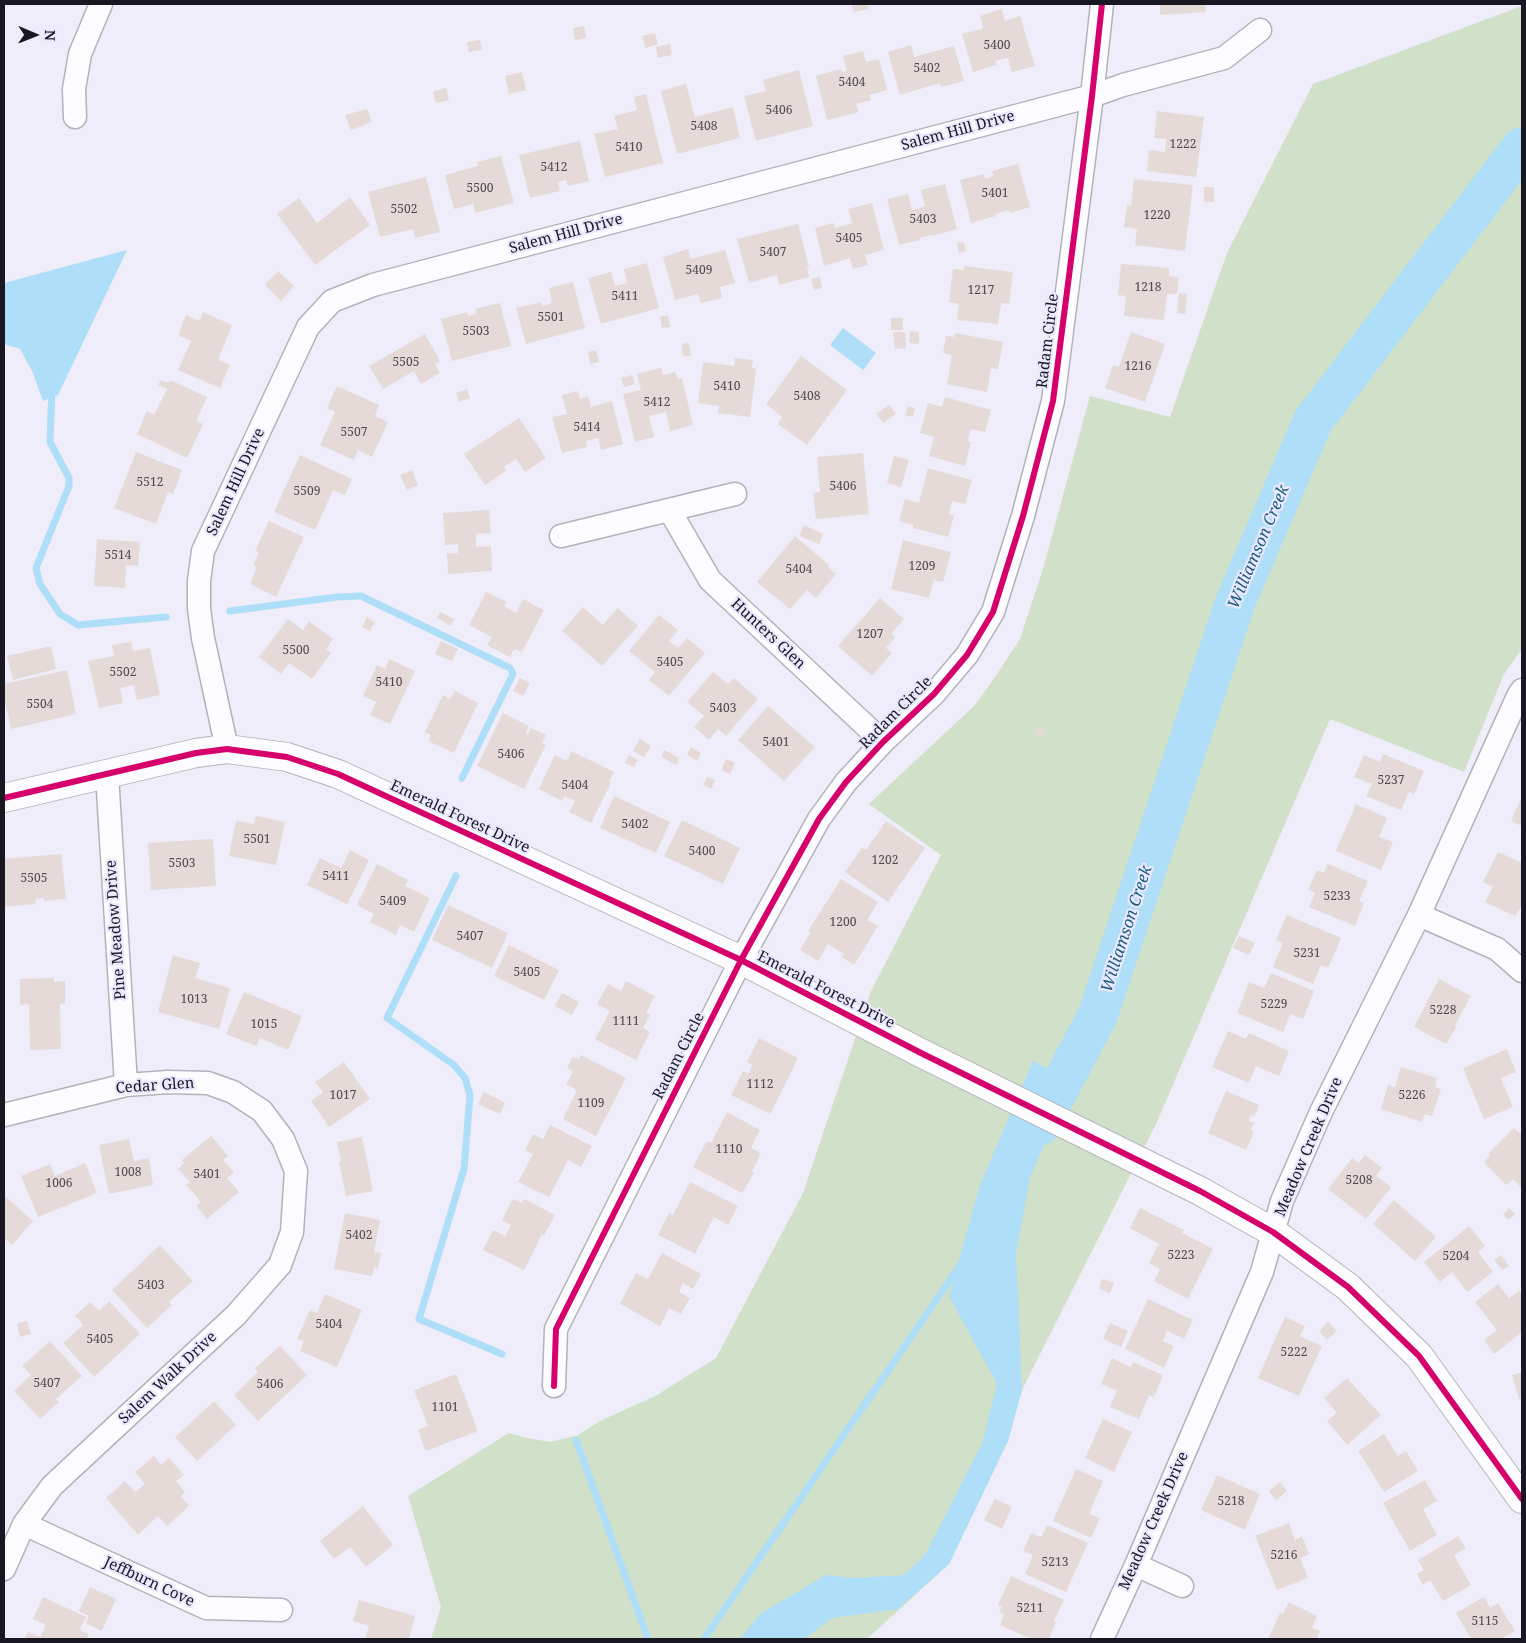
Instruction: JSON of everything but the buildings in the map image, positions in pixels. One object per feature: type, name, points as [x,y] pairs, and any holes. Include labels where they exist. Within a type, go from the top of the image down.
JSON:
[{"type":"street","points":[[75,117],[74,89],[80,54],[101,4]]},
{"type":"street","name":"Radam Circle","points":[[554,1386],[556,1329],[741,960],[819,819],[846,782],[934,694],[967,655],[993,612],[1023,516],[1053,401],[1102,4]]},
{"type":"street","name":"Salem Hill Drive","points":[[227,748],[203,638],[199,609],[199,581],[203,552],[308,327],[332,302],[382,282],[1092,96],[1224,58],[1260,30]]},
{"type":"street","points":[[562,536],[736,494]]},
{"type":"street","name":"Hunters Glen","points":[[670,511],[710,580],[884,742]]},
{"type":"street","name":"Meadow Creek Drive","points":[[1102,1639],[1136,1565],[1262,1272],[1282,1201],[1321,1112],[1419,915],[1522,690]]},
{"type":"street","name":"Emerald Forest Drive","points":[[4,798],[196,753],[227,748],[287,757],[338,774],[741,960],[922,1053],[1200,1191],[1273,1232],[1348,1287],[1419,1356],[1522,1496]]},
{"type":"street","name":"Pine Meadow Drive","points":[[107,774],[126,1086]]},
{"type":"street","points":[[1419,915],[1497,949],[1522,972]]},
{"type":"street","name":"Cedar Glen","points":[[4,1115],[126,1086],[168,1082],[208,1083],[232,1092],[262,1111],[283,1139],[296,1171]]},
{"type":"street","name":"Salem Walk Drive","points":[[4,1569],[24,1524],[52,1486],[236,1315],[280,1265],[292,1232],[296,1171]]},
{"type":"street","name":"Jeffburn Cove","points":[[24,1524],[206,1608],[282,1610]]},
{"type":"street","points":[[1136,1565],[1182,1586]]},
{"type":"green space","points":[[1522,6],[1522,649],[1504,674],[1464,772],[1330,719],[1156,1124],[1022,1390],[1008,1441],[949,1564],[867,1639],[431,1639],[441,1607],[408,1496],[509,1433],[551,1442],[578,1435],[600,1421],[657,1395],[716,1358],[803,1193],[871,991],[941,855],[869,804],[975,705],[1020,639],[1043,569],[1090,396],[1170,417],[1227,253],[1313,84]]},
{"type":"water","points":[[127,250],[58,395],[43,401],[33,373],[20,349],[4,344],[4,283]]},
{"type":"water","points":[[843,328],[876,353],[863,370],[830,345]]},
{"type":"water","points":[[1033,1061],[1071,1081],[1030,1178],[1016,1253],[1022,1390],[1008,1441],[949,1564],[898,1609],[832,1618],[804,1639],[740,1639],[760,1614],[826,1575],[855,1578],[904,1575],[925,1555],[982,1444],[997,1384],[949,1296],[980,1185]]},
{"type":"waterway","name":"Williamson Creek","points":[[1039,1126],[1098,1015],[1235,603],[1313,421],[1522,147]]},
{"type":"waterway","points":[[52,388],[50,442],[69,478],[69,486],[36,568],[40,584],[60,614],[78,625],[166,617]]},
{"type":"waterway","points":[[230,611],[337,597],[361,596],[510,668],[513,674],[462,778]]},
{"type":"waterway","points":[[456,876],[387,1018],[454,1065],[465,1078],[470,1095],[464,1169],[419,1319],[502,1354]]},
{"type":"waterway","points":[[704,1639],[961,1264]]},
{"type":"waterway","points":[[576,1440],[648,1639]]},
{"type":"cycle path","points":[[554,1386],[556,1329],[741,960],[819,819],[846,782],[883,742],[934,694],[967,655],[993,612],[1023,516],[1053,401],[1102,4]]},
{"type":"cycle path","points":[[4,798],[196,753],[227,749],[287,757],[338,774],[741,960],[921,1053],[1200,1191],[1273,1232],[1348,1287],[1419,1356],[1522,1499]]}]
